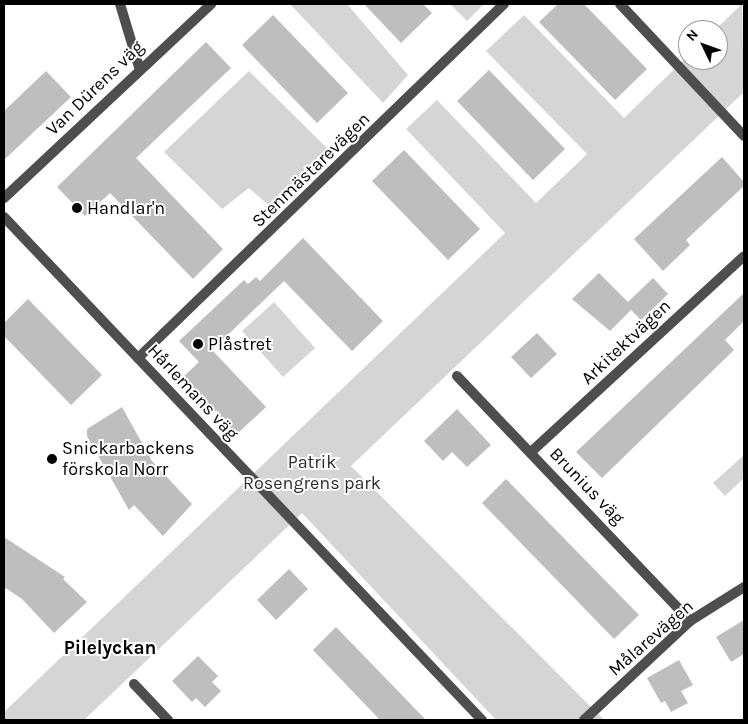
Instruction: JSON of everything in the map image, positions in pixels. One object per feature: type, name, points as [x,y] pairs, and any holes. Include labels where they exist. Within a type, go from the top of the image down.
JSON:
[{"type":"street","points":[[120,4],[139,67]]},
{"type":"street","name":"Van Dürens väg","points":[[4,198],[139,67],[211,4]]},
{"type":"street","name":"Stenmästarevägen","points":[[138,358],[504,4]]},
{"type":"street","points":[[620,4],[744,136]]},
{"type":"street","name":"Hårlemans väg","points":[[4,217],[482,720]]},
{"type":"street","name":"Arkitektvägen","points":[[531,452],[744,256]]},
{"type":"street","name":"Brunius väg","points":[[457,376],[690,621]]},
{"type":"street","name":"Målarevägen","points":[[584,720],[690,621],[744,587]]},
{"type":"street","points":[[134,684],[168,720]]},
{"type":"green space","points":[[290,4],[347,4],[408,75],[383,103]]},
{"type":"green space","points":[[450,4],[484,4],[467,21]]},
{"type":"green space","name":"Patrik Rosengrens park","points":[[742,4],[744,92],[351,466],[604,720],[496,720],[302,513],[84,720],[4,720],[4,712],[505,233],[406,129],[437,100],[536,203],[587,154],[486,51],[524,15],[624,118],[678,66],[678,70],[728,70],[728,20],[725,20]]},
{"type":"green space","points":[[249,71],[331,152],[273,209],[249,188],[222,209],[164,152]]},
{"type":"green space","points":[[274,302],[315,348],[283,377],[242,331]]},
{"type":"green space","points":[[744,455],[744,478],[725,496],[713,483]]},
{"type":"building","points":[[364,4],[423,4],[432,13],[401,43]]},
{"type":"building","points":[[558,4],[584,4],[647,69],[615,100],[539,22]]},
{"type":"building","points":[[273,15],[348,93],[317,123],[242,45]]},
{"type":"building","points":[[206,42],[231,68],[136,158],[223,249],[193,279],[110,193],[85,216],[57,187]]},
{"type":"building","points":[[489,70],[565,149],[533,180],[457,101]]},
{"type":"building","points":[[46,71],[71,97],[4,160],[4,111]]},
{"type":"building","points":[[404,150],[480,229],[448,260],[372,181]]},
{"type":"building","points":[[722,157],[744,182],[744,186],[686,240],[690,245],[663,271],[634,239]]},
{"type":"building","points":[[303,238],[383,321],[352,351],[284,281],[212,350],[266,407],[237,434],[183,377],[199,362],[179,341],[244,280],[248,284],[256,277],[260,281]]},
{"type":"building","points":[[599,273],[628,302],[653,278],[668,294],[641,320],[631,310],[610,331],[572,299]]},
{"type":"building","points":[[744,293],[744,321],[725,340],[734,350],[602,478],[576,452]]},
{"type":"building","points":[[28,299],[102,375],[71,405],[4,336],[4,323]]},
{"type":"building","points":[[537,333],[557,354],[531,378],[511,357]]},
{"type":"building","points":[[122,407],[152,461],[192,504],[163,536],[134,505],[129,510],[87,436],[87,429]]},
{"type":"building","points":[[457,409],[491,445],[467,467],[452,452],[443,461],[424,441]]},
{"type":"building","points":[[506,479],[639,615],[614,639],[482,503]]},
{"type":"building","points":[[4,537],[65,577],[63,579],[87,602],[54,633],[22,599],[4,587]]},
{"type":"building","points":[[289,569],[308,589],[276,620],[257,600]]},
{"type":"building","points":[[744,620],[744,654],[731,662],[716,637]]},
{"type":"building","points":[[336,627],[426,720],[380,720],[313,650]]},
{"type":"building","points":[[198,656],[218,676],[212,682],[221,691],[205,707],[196,698],[192,702],[172,681]]},
{"type":"building","points":[[679,660],[693,685],[681,691],[688,703],[671,712],[665,701],[661,703],[647,678]]},
{"type":"place","name":"Handlar'n","points":[[77,208]]},
{"type":"place","name":"Plåstret","points":[[198,344]]},
{"type":"place","name":"Snickarbackens förskola Norr","points":[[52,459]]},
{"type":"district","name":"Pilelyckan","points":[[110,649]]}]
